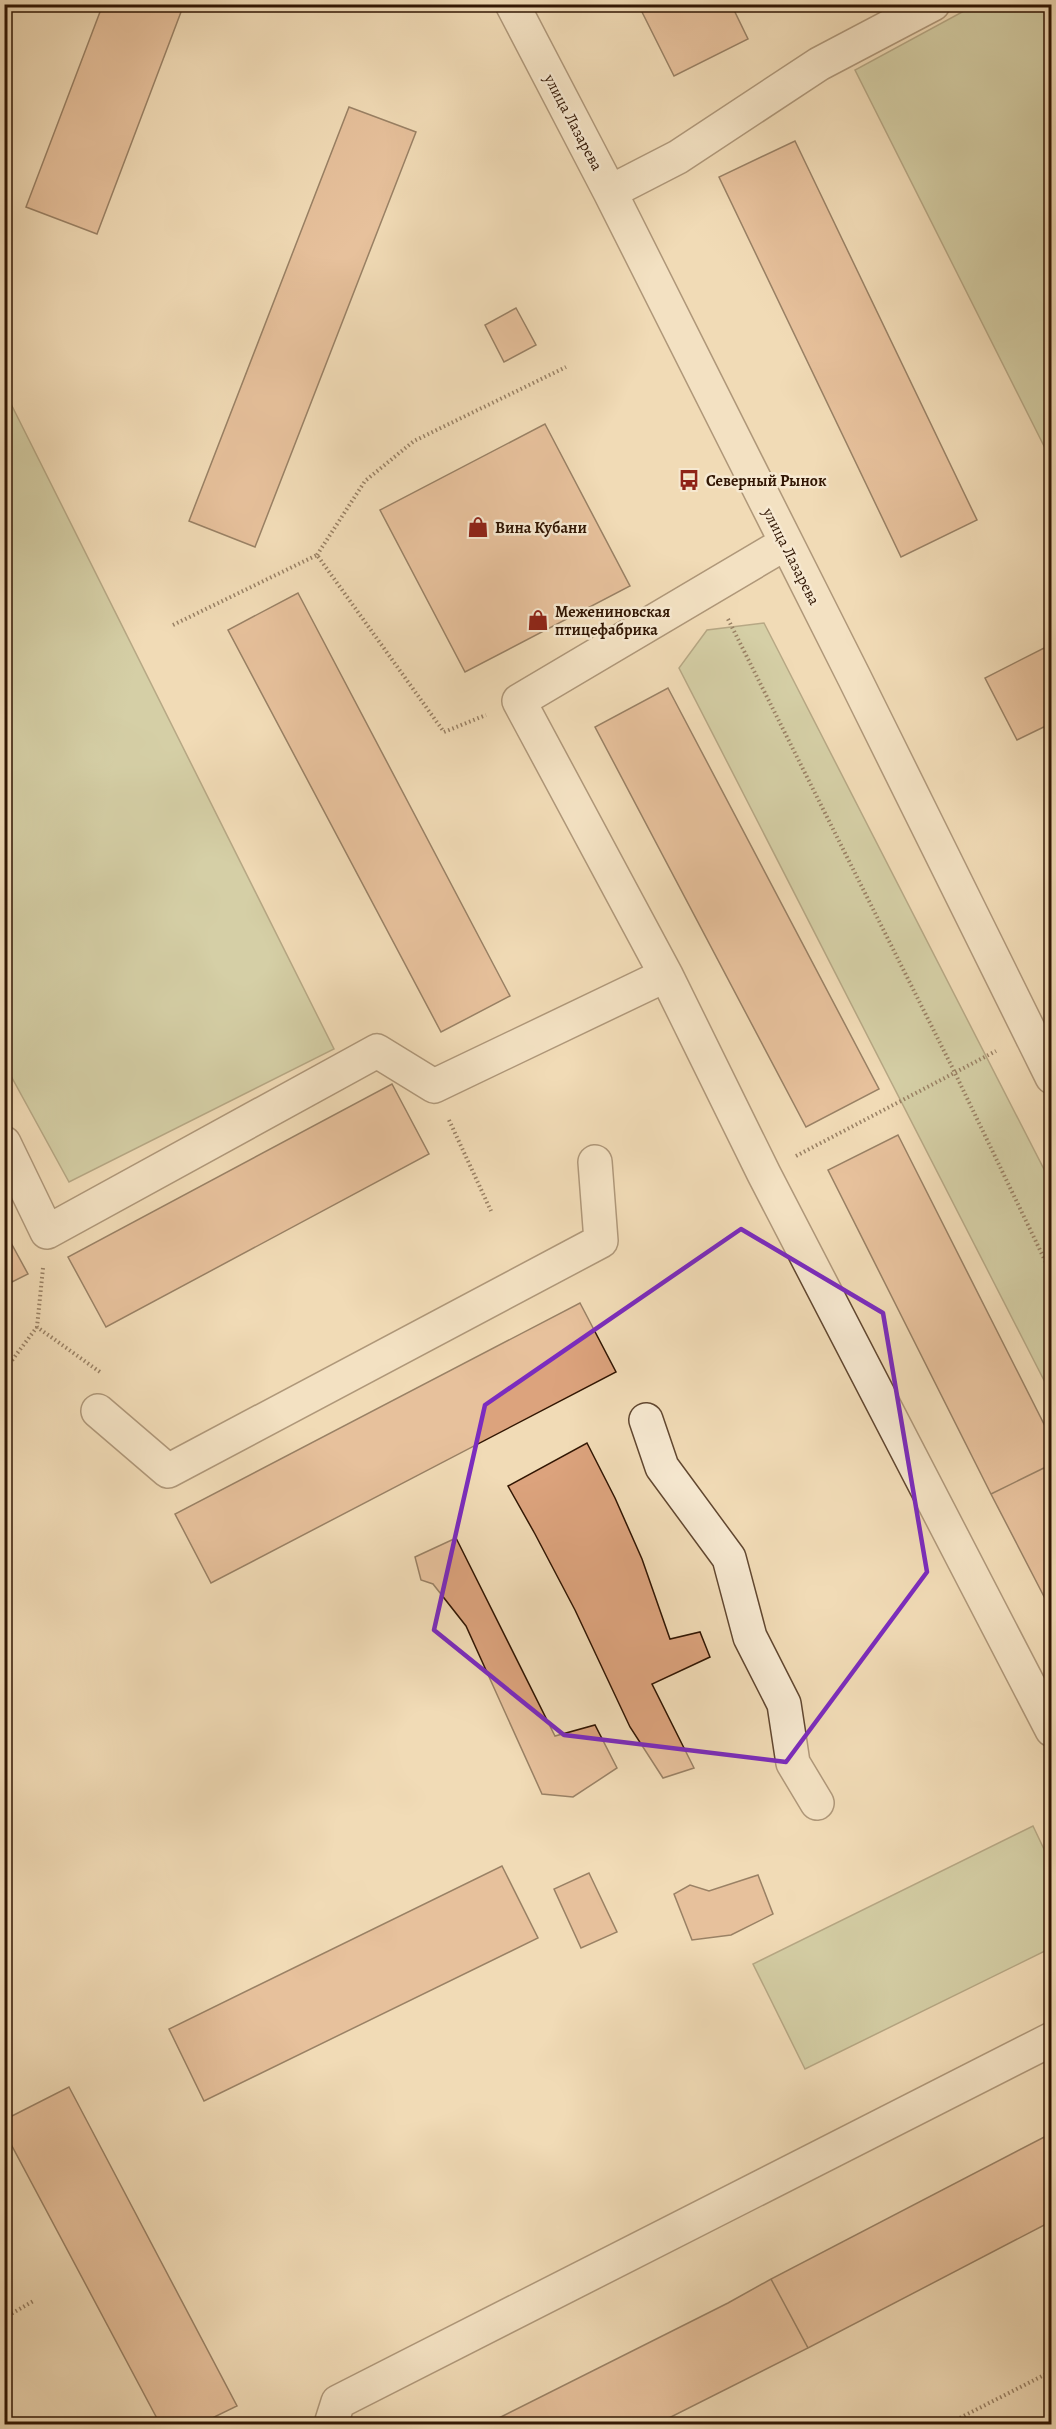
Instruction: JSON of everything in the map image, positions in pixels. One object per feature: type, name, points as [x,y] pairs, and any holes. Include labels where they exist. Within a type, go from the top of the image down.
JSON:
[{"type":"street","name":"улица Лазарева","points":[[512,4],[610,192],[1052,1077]]},
{"type":"street","points":[[610,192],[678,157],[819,64],[933,4]]},
{"type":"street","points":[[786,543],[519,701],[666,975],[764,1174],[1052,1730]]},
{"type":"street","points":[[4,1143],[47,1232],[377,1051],[434,1086],[666,975]]},
{"type":"street","points":[[99,1411],[168,1471],[601,1241],[595,1162]]},
{"type":"street","points":[[646,1420],[662,1467],[729,1558],[750,1637],[784,1704],[793,1763],[817,1803]]},
{"type":"street","points":[[331,2424],[338,2402],[1052,2039]]},
{"type":"path","points":[[173,625],[316,555],[365,481],[414,441],[566,366]]},
{"type":"path","points":[[316,555],[444,732],[519,701]]},
{"type":"path","points":[[711,588],[954,1071],[1052,1275]]},
{"type":"path","points":[[764,1174],[954,1071],[1030,1035]]},
{"type":"path","points":[[434,1086],[491,1211]]},
{"type":"path","points":[[4,1371],[37,1327],[47,1232]]},
{"type":"path","points":[[37,1327],[104,1374]]},
{"type":"path","points":[[4,2318],[35,2300]]},
{"type":"path","points":[[948,2424],[1052,2371]]},
{"type":"highlighted area","points":[[741,1229],[883,1313],[927,1572],[786,1762],[564,1735],[434,1630],[485,1405]]},
{"type":"green space","points":[[975,5],[1051,5],[1051,460],[855,70]]},
{"type":"green space","points":[[4,390],[334,1049],[69,1182],[5,1065]]},
{"type":"green space","points":[[764,623],[1051,1183],[1051,1394],[679,668],[707,630]]},
{"type":"green space","points":[[1033,1826],[1051,1864],[1051,1948],[805,2069],[753,1964]]},
{"type":"building","points":[[103,4],[184,4],[97,234],[26,207]]},
{"type":"building","points":[[638,4],[731,4],[748,39],[674,76]]},
{"type":"building","points":[[349,107],[416,132],[255,547],[189,521]]},
{"type":"building","points":[[795,141],[977,520],[901,557],[719,177]]},
{"type":"building","points":[[516,308],[536,345],[504,362],[485,325]]},
{"type":"building","points":[[545,424],[630,586],[465,672],[380,510]]},
{"type":"building","points":[[298,593],[510,996],[441,1032],[228,630]]},
{"type":"building","points":[[1052,644],[1052,723],[1017,740],[985,678]]},
{"type":"building","points":[[668,688],[879,1089],[806,1127],[595,727]]},
{"type":"building","points":[[392,1084],[429,1154],[106,1327],[68,1257]]},
{"type":"building","points":[[898,1135],[1052,1440],[1052,1464],[991,1494],[828,1170]]},
{"type":"building","points":[[4,1230],[28,1274],[4,1286]]},
{"type":"building","points":[[580,1303],[616,1372],[211,1583],[175,1514]]},
{"type":"building","points":[[587,1443],[642,1559],[670,1639],[700,1632],[710,1657],[652,1684],[694,1768],[663,1778],[630,1727],[575,1610],[508,1486]]},
{"type":"building","points":[[1052,1464],[1052,1612],[991,1494]]},
{"type":"building","points":[[456,1538],[555,1736],[595,1725],[617,1768],[573,1797],[542,1794],[466,1626],[433,1584],[421,1580],[415,1557]]},
{"type":"building","points":[[502,1866],[538,1938],[204,2101],[169,2029]]},
{"type":"building","points":[[589,1873],[617,1932],[581,1948],[554,1889]]},
{"type":"building","points":[[758,1875],[773,1914],[731,1935],[692,1940],[674,1894],[690,1885],[709,1891]]},
{"type":"building","points":[[69,2087],[237,2406],[200,2424],[160,2424],[4,2131],[4,2120]]},
{"type":"building","points":[[1052,2133],[1052,2221],[808,2348],[771,2279]]},
{"type":"building","points":[[771,2279],[808,2348],[657,2424],[487,2424],[728,2303]]},
{"type":"place","name":"Северный Рынок","points":[[689,480]]},
{"type":"place","name":"Вина Кубани","points":[[478,527]]},
{"type":"place","name":"Межениновская птицефабрика","points":[[538,620]]}]
